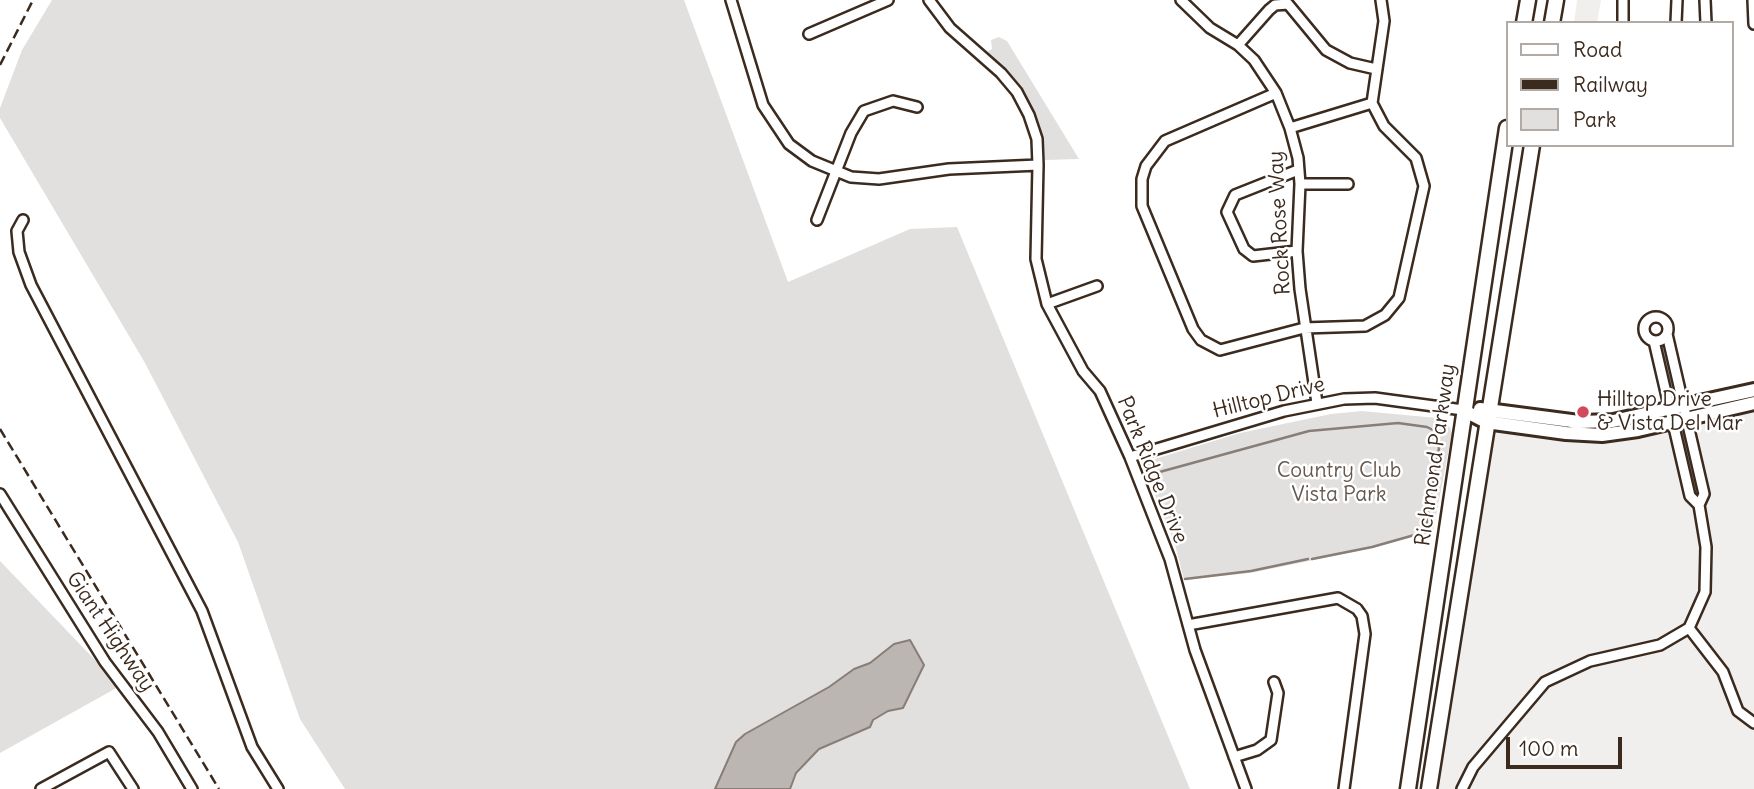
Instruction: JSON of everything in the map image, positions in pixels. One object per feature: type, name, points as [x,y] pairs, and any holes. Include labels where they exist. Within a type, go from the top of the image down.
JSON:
[{"type":"highway","points":[[1524,21],[1528,0]]},
{"type":"highway","points":[[1552,21],[1556,0]]},
{"type":"highway","name":"Richmond Parkway","points":[[1408,789],[1462,410],[1506,134]]},
{"type":"highway","name":"Richmond Parkway","points":[[1429,789],[1532,147]]},
{"type":"main road","name":"Hilltop Drive","points":[[1462,410],[1584,435],[1619,433],[1673,423],[1686,412],[1754,390]]},
{"type":"main road","name":"Hilltop Drive","points":[[1488,415],[1579,422],[1630,419],[1671,409],[1686,412],[1754,403]]},
{"type":"street","points":[[732,0],[763,105],[770,119],[789,144],[813,161],[851,177],[879,179],[949,169],[1038,165]]},
{"type":"street","points":[[809,34],[888,0]]},
{"type":"street","name":"Park Ridge Drive","points":[[929,0],[950,28],[1001,73],[1017,92],[1029,115],[1037,139],[1036,259],[1047,304],[1083,371],[1100,391],[1130,457],[1170,559],[1188,625],[1246,789]]},
{"type":"street","name":"Rock Rose Way","points":[[1181,0],[1210,28],[1238,45],[1254,60],[1276,93],[1290,128],[1300,184],[1297,251],[1304,328],[1317,403]]},
{"type":"street","points":[[1276,93],[1165,141],[1146,166],[1141,192],[1142,206],[1193,328],[1201,340],[1220,350],[1304,328],[1365,327],[1394,305],[1403,287],[1424,186],[1416,158],[1384,126],[1372,103],[1384,21],[1381,0]]},
{"type":"street","points":[[1623,0],[1623,21]]},
{"type":"street","points":[[1676,0],[1676,21]]},
{"type":"street","points":[[1705,0],[1706,21]]},
{"type":"street","points":[[1754,0],[1754,24]]},
{"type":"street","points":[[1238,45],[1275,5],[1288,4],[1326,50],[1350,63],[1376,69]]},
{"type":"street","points":[[817,220],[851,133],[864,111],[893,101],[917,107]]},
{"type":"street","points":[[1290,128],[1372,103]]},
{"type":"street","points":[[1297,251],[1253,256],[1244,249],[1227,212],[1236,195],[1298,170]]},
{"type":"street","points":[[1300,184],[1348,184]]},
{"type":"street","points":[[23,220],[17,231],[19,252],[31,285],[202,611],[252,747],[278,789]]},
{"type":"street","points":[[1047,304],[1097,286]]},
{"type":"street","points":[[1462,789],[1473,767],[1545,682],[1590,662],[1660,645],[1689,628],[1705,592],[1706,547],[1699,505],[1704,494],[1664,321],[1653,318],[1644,328],[1647,336],[1654,341],[1690,496],[1699,505]]},
{"type":"street","points":[[1654,341],[1667,334]]},
{"type":"street","name":"Hilltop Drive","points":[[1130,457],[1317,403],[1375,398],[1462,410]]},
{"type":"street","name":"Giant Highway","points":[[0,494],[105,662],[158,732],[192,789]]},
{"type":"street","points":[[1188,625],[1338,598],[1357,608],[1362,616],[1365,634],[1344,789]]},
{"type":"street","points":[[1689,628],[1723,672],[1738,711],[1754,723]]},
{"type":"street","points":[[1234,757],[1257,750],[1271,740],[1278,693],[1274,682]]},
{"type":"street","points":[[41,789],[109,752],[133,789]]},
{"type":"shaded area","points":[[1577,0],[1601,0],[1597,21],[1574,21]]},
{"type":"shaded area","points":[[1754,410],[1754,789],[1433,789],[1492,429],[1632,437]]},
{"type":"shaded area","points":[[910,640],[924,665],[903,708],[888,711],[873,720],[870,727],[819,749],[796,773],[790,789],[715,789],[736,742],[745,734],[829,687],[854,669],[870,663],[894,644]]},
{"type":"green space","points":[[52,0],[684,0],[788,282],[910,229],[957,227],[1190,789],[345,789],[300,719],[238,542],[145,363],[0,118],[0,108],[22,50]]},
{"type":"green space","points":[[999,37],[1007,41],[1079,159],[1045,160],[1038,157],[1043,147],[1031,106],[1013,77],[987,52],[992,49],[991,40]]},
{"type":"green space","name":"Country Club Vista Park","points":[[1362,411],[1437,418],[1448,424],[1452,433],[1433,531],[1373,548],[1250,573],[1184,580],[1175,544],[1146,473],[1148,461],[1240,433],[1331,414]]},
{"type":"green space","points":[[0,561],[120,686],[0,753]]},
{"type":"waterway","points":[[1145,476],[1309,431],[1398,423],[1427,427],[1437,432],[1439,448],[1425,533]]},
{"type":"waterway","points":[[1312,559],[1372,547],[1425,532]]},
{"type":"waterway","points":[[1185,579],[1251,571],[1308,559]]},
{"type":"railway","points":[[0,65],[33,0]]},
{"type":"railway","points":[[0,429],[219,789]]},
{"type":"place","name":"Hilltop Drive & Vista Del Mar","points":[[1583,412]]}]
